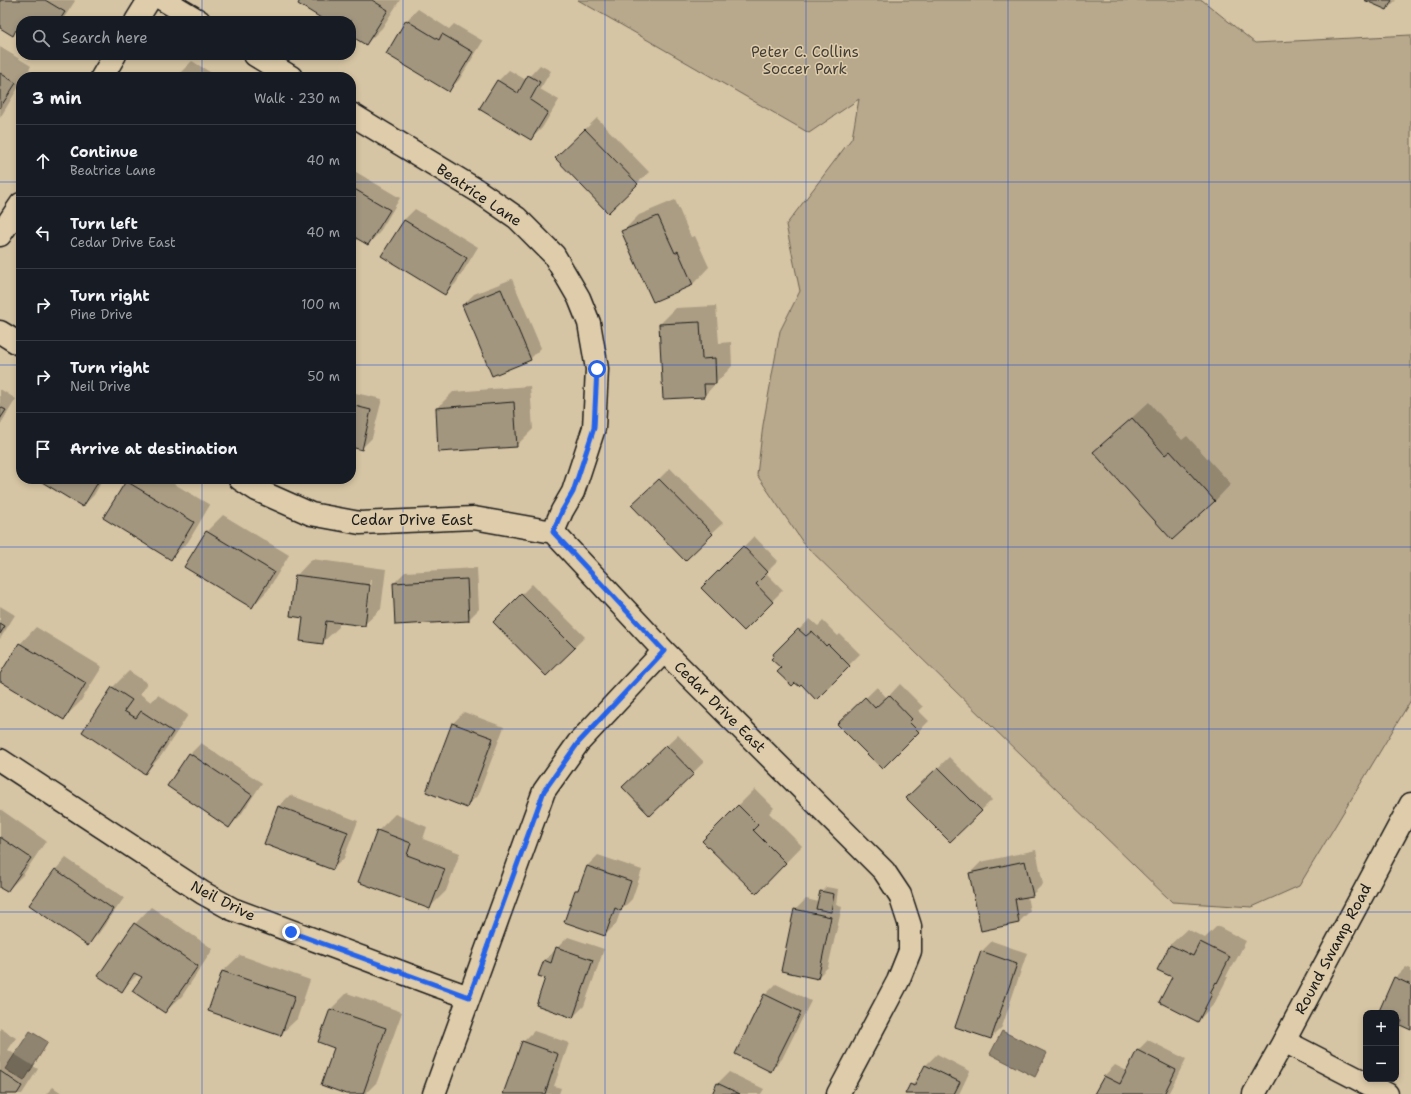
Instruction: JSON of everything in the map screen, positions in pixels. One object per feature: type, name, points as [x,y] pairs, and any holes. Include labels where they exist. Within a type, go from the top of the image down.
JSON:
[{"type":"street","points":[[139,16],[149,0]]},
{"type":"street","points":[[164,0],[191,16]]},
{"type":"street","points":[[105,72],[113,60]]},
{"type":"street","points":[[263,60],[283,72]]},
{"type":"street","name":"Beatrice Lane","points":[[356,117],[478,191],[517,218],[554,255],[579,298],[589,323],[597,369],[594,428],[573,492],[562,511],[553,532]]},
{"type":"street","points":[[0,235],[16,211]]},
{"type":"street","points":[[0,332],[16,342]]},
{"type":"street","name":"Cedar Drive East","points":[[248,484],[257,490],[311,514],[360,523],[474,518],[553,532],[664,651],[884,871],[900,894],[910,926],[910,951],[898,981],[838,1094]]},
{"type":"street","points":[[434,1094],[544,791],[578,743],[664,651]]},
{"type":"street","name":"Neil Drive","points":[[0,760],[203,893],[232,909],[469,997]]},
{"type":"street","name":"Round Swamp Road","points":[[1254,1094],[1411,804]]},
{"type":"street","points":[[1284,1041],[1387,1094]]},
{"type":"green space","name":"Peter C. Collins Soccer Park","points":[[578,0],[1202,0],[1255,43],[1411,35],[1411,700],[1299,886],[1252,907],[1172,902],[804,544],[757,475],[763,425],[780,331],[800,291],[786,225],[852,138],[859,99],[809,133]]},
{"type":"shaded area","points":[[30,1031],[48,1042],[24,1081],[5,1069]]},
{"type":"shaded area","points":[[1002,1031],[1047,1053],[1035,1077],[990,1054]]},
{"type":"building","points":[[0,0],[45,0],[65,12],[62,16],[16,16],[16,30],[13,36],[0,28]]},
{"type":"building","points":[[300,0],[372,0],[388,10],[366,45],[356,39],[356,16],[318,16],[298,4]]},
{"type":"building","points":[[1364,0],[1392,0],[1387,10]]},
{"type":"building","points":[[406,20],[439,40],[442,34],[473,52],[449,92],[386,54]]},
{"type":"building","points":[[0,73],[16,83],[0,108]]},
{"type":"building","points":[[528,75],[540,82],[530,100],[548,112],[531,140],[479,109],[497,80],[518,93]]},
{"type":"building","points":[[585,129],[638,184],[608,213],[555,158]]},
{"type":"building","points":[[356,190],[390,210],[368,245],[356,238]]},
{"type":"building","points":[[658,216],[675,253],[678,251],[693,285],[653,302],[621,231]]},
{"type":"building","points":[[404,220],[467,258],[445,295],[381,256]]},
{"type":"building","points":[[501,289],[531,360],[492,376],[462,305]]},
{"type":"building","points":[[700,322],[702,359],[715,358],[716,384],[704,384],[705,397],[663,399],[659,324]]},
{"type":"building","points":[[514,402],[517,447],[438,452],[436,408]]},
{"type":"building","points":[[356,406],[371,410],[362,450],[356,448]]},
{"type":"building","points":[[0,407],[6,410],[0,419]]},
{"type":"building","points":[[1132,418],[1165,455],[1170,451],[1215,501],[1172,540],[1093,452]]},
{"type":"building","points":[[659,479],[713,534],[685,561],[631,505]]},
{"type":"building","points":[[45,484],[97,484],[83,507]]},
{"type":"building","points":[[124,484],[131,484],[194,522],[171,560],[103,518]]},
{"type":"building","points":[[206,531],[274,572],[252,608],[184,567]]},
{"type":"building","points":[[743,546],[768,572],[756,584],[773,602],[744,631],[701,588]]},
{"type":"building","points":[[295,575],[370,585],[365,626],[326,621],[323,644],[300,641],[303,618],[290,616]]},
{"type":"building","points":[[467,579],[469,621],[395,625],[393,583]]},
{"type":"building","points":[[521,594],[575,648],[546,676],[493,622]]},
{"type":"building","points":[[0,623],[5,626],[0,634]]},
{"type":"building","points":[[798,629],[806,636],[812,631],[826,646],[828,644],[850,666],[816,700],[801,684],[799,686],[795,683],[792,686],[777,672],[781,668],[771,659],[774,656],[773,654]]},
{"type":"building","points":[[19,643],[86,683],[64,720],[0,681],[0,674]]},
{"type":"building","points":[[112,687],[132,700],[124,711],[136,718],[141,711],[173,732],[145,774],[82,732]]},
{"type":"building","points":[[889,695],[912,719],[909,722],[919,732],[882,769],[837,724],[865,697],[875,708]]},
{"type":"building","points":[[452,723],[493,738],[467,808],[426,792]]},
{"type":"building","points":[[666,745],[694,774],[650,816],[622,787]]},
{"type":"building","points":[[189,753],[252,795],[229,828],[167,786]]},
{"type":"building","points":[[938,767],[982,811],[950,842],[906,798]]},
{"type":"building","points":[[738,805],[758,825],[753,830],[786,863],[756,894],[702,841]]},
{"type":"building","points":[[278,806],[348,832],[333,870],[264,844]]},
{"type":"building","points":[[377,830],[411,843],[407,855],[445,869],[430,909],[358,882]]},
{"type":"building","points":[[0,837],[31,858],[7,892],[0,888]]},
{"type":"building","points":[[1025,861],[1033,896],[1015,899],[1019,923],[981,931],[969,873]]},
{"type":"building","points":[[587,866],[631,881],[621,911],[615,908],[605,936],[564,922],[575,890],[578,890]]},
{"type":"building","points":[[55,869],[113,909],[88,946],[29,905]]},
{"type":"building","points":[[820,891],[834,894],[831,912],[816,909]]},
{"type":"building","points":[[794,909],[831,917],[818,979],[781,971]]},
{"type":"building","points":[[134,923],[198,966],[165,1013],[132,991],[142,977],[134,973],[122,992],[98,976]]},
{"type":"building","points":[[1200,942],[1230,957],[1217,983],[1216,982],[1210,993],[1212,994],[1198,1022],[1159,1002],[1172,977],[1157,970],[1170,945],[1193,956]]},
{"type":"building","points":[[556,947],[593,960],[573,1018],[536,1005],[545,978],[538,976],[544,960],[551,963]]},
{"type":"building","points":[[981,951],[1017,964],[991,1039],[955,1027]]},
{"type":"building","points":[[222,971],[295,996],[281,1036],[208,1011]]},
{"type":"building","points":[[1394,977],[1411,985],[1411,1030],[1400,1025],[1402,1021],[1399,1020],[1399,1010],[1379,1010]]},
{"type":"building","points":[[764,994],[801,1012],[771,1072],[735,1054]]},
{"type":"building","points":[[330,1009],[386,1028],[363,1094],[346,1094],[321,1085],[334,1048],[318,1042]]},
{"type":"building","points":[[522,1041],[558,1054],[545,1094],[503,1094]]},
{"type":"building","points":[[1137,1050],[1176,1070],[1164,1094],[1094,1094],[1104,1076],[1120,1084]]},
{"type":"building","points":[[925,1065],[960,1082],[954,1094],[905,1094],[910,1084],[914,1086]]},
{"type":"building","points":[[0,1071],[22,1086],[17,1094],[0,1094]]},
{"type":"building","points":[[717,1083],[740,1094],[712,1094]]},
{"type":"route","points":[[291,932],[469,997],[544,791],[578,743],[664,651],[553,532],[562,511],[573,492],[594,428],[597,369]]}]
